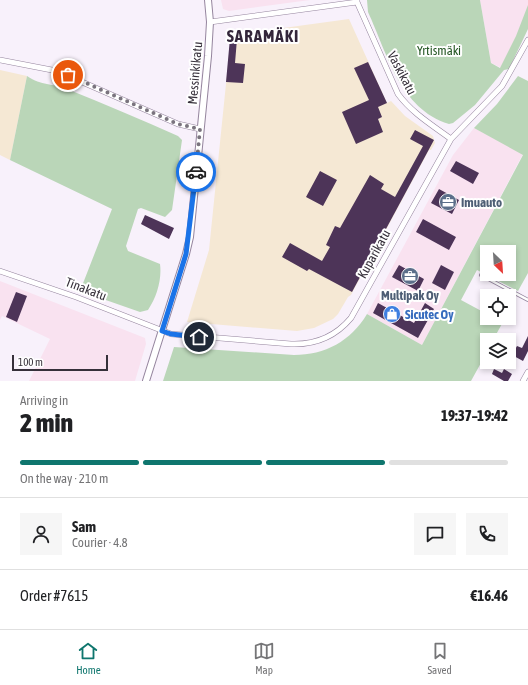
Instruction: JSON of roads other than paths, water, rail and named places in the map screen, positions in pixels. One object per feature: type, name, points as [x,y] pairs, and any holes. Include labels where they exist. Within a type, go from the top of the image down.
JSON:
[{"type":"street","name":"Messinkikatu","points":[[146,381],[190,237],[210,22],[208,0]]},
{"type":"street","points":[[210,22],[357,1]]},
{"type":"street","name":"Vaskikatu","points":[[357,1],[398,94],[407,106],[417,115],[452,139]]},
{"type":"street","name":"Kuparikatu","points":[[162,331],[171,334],[300,344],[320,341],[339,330],[354,314],[452,139],[502,86],[528,40]]},
{"type":"street","points":[[0,60],[57,71],[178,124],[200,129]]},
{"type":"street","name":"Tinakatu","points":[[0,270],[76,297],[162,331]]},
{"type":"street","points":[[523,381],[528,372]]},
{"type":"lane","points":[[492,281],[528,300]]},
{"type":"place","name":"Imuauto","points":[[448,202]]},
{"type":"place","name":"Multipak Oy","points":[[410,276]]},
{"type":"place","name":"Sicutec Oy","points":[[392,314]]},
{"type":"district","name":"SARAMÄKI","points":[[263,36]]},
{"type":"park label","name":"Yrtismäki","points":[[439,50]]}]
